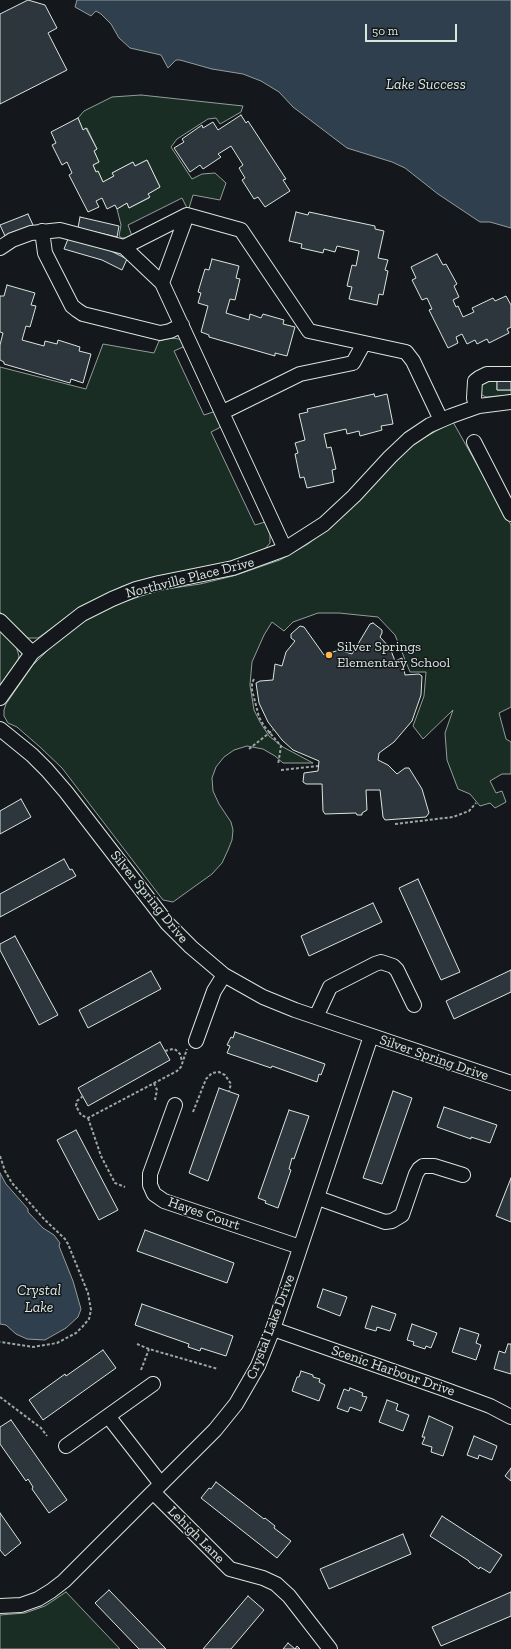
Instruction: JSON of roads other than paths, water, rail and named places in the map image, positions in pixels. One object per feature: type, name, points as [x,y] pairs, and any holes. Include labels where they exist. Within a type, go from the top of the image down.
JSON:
[{"type":"street","points":[[162,282],[187,214]]},
{"type":"street","points":[[124,246],[187,214],[241,230],[309,331],[406,352],[413,361],[441,420]]},
{"type":"street","points":[[0,248],[21,236],[42,231],[60,230],[124,246],[162,282],[285,549]]},
{"type":"street","points":[[42,231],[45,253],[72,306],[77,310],[83,314],[160,333],[182,326]]},
{"type":"street","points":[[223,412],[300,374],[353,363],[364,343]]},
{"type":"street","points":[[476,407],[474,398],[475,381],[487,374],[511,374]]},
{"type":"street","name":"Northville Place Drive","points":[[0,698],[32,653],[82,614],[112,599],[159,583],[233,568],[285,549],[324,524],[354,496],[390,456],[409,439],[430,425],[476,407],[511,402]]},
{"type":"street","points":[[474,442],[511,514]]},
{"type":"street","points":[[0,621],[32,653]]},
{"type":"street","name":"Silver Spring Drive","points":[[0,730],[32,755],[47,770],[66,792],[171,927],[191,947],[224,975],[263,997],[316,1017],[511,1083]]},
{"type":"street","points":[[316,1017],[330,987],[381,962],[393,966],[397,970],[414,1005]]},
{"type":"street","points":[[192,1043],[214,991],[224,975]]},
{"type":"street","name":"Crystal Lake Drive","points":[[0,1606],[21,1605],[38,1599],[51,1592],[76,1570],[215,1430],[236,1404],[258,1366],[273,1329],[371,1036]]},
{"type":"street","name":"Hayes Court","points":[[174,1105],[150,1174],[150,1185],[154,1194],[164,1200],[300,1247]]},
{"type":"street","points":[[318,1198],[385,1222],[392,1221],[402,1215],[416,1174],[423,1166],[434,1166],[463,1175]]},
{"type":"street","name":"Scenic Harbour Drive","points":[[273,1329],[444,1388],[490,1406],[511,1417]]},
{"type":"street","points":[[66,1446],[153,1384]]},
{"type":"street","name":"Lehigh Lane","points":[[108,1416],[157,1488],[230,1569],[264,1578],[276,1584],[289,1596],[330,1649]]},
{"type":"water","name":"Lake Success","points":[[77,0],[511,0],[511,228],[490,222],[480,222],[438,194],[405,168],[392,162],[347,148],[293,107],[279,92],[261,81],[243,74],[212,69],[180,60],[176,60],[168,68],[161,55],[130,48],[119,38],[111,24],[101,14],[96,11],[91,16],[75,7]]},
{"type":"water","name":"Crystal Lake","points":[[0,1173],[6,1184],[28,1209],[28,1212],[43,1228],[54,1235],[60,1243],[59,1246],[73,1281],[81,1309],[78,1317],[66,1328],[45,1340],[27,1339],[16,1334],[6,1325],[0,1324]]},
{"type":"place","name":"Silver Springs Elementary School","points":[[329,655]]}]
